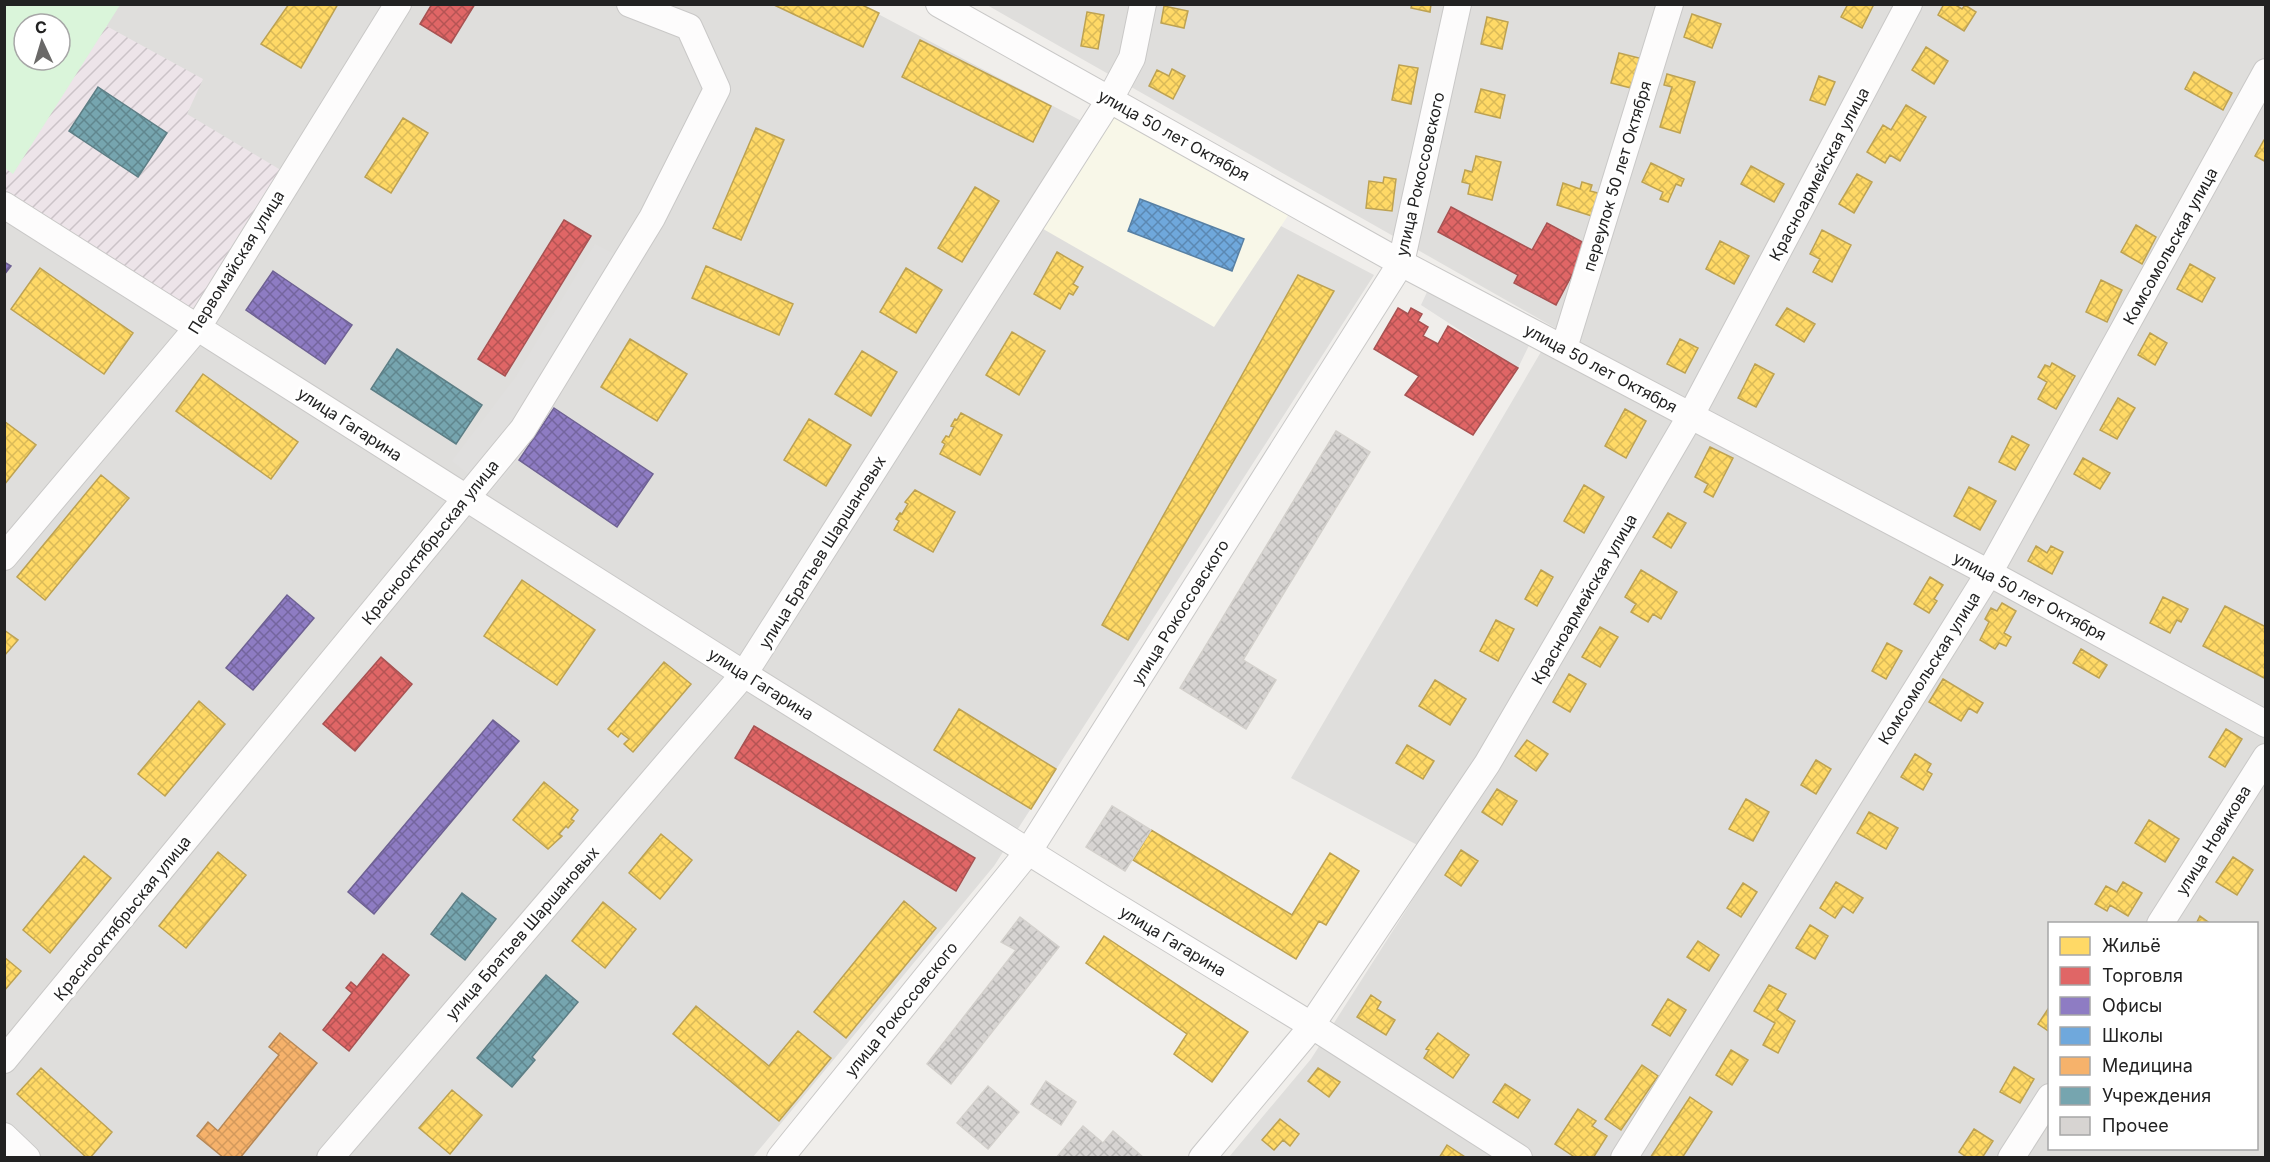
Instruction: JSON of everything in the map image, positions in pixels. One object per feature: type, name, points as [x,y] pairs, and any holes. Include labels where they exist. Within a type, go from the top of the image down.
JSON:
[{"type":"street","name":"Первомайская улица","points":[[4,558],[198,327],[398,4]]},
{"type":"street","name":"Краснооктябрьская улица","points":[[4,1060],[523,429],[652,218],[717,89],[689,27],[630,4]]},
{"type":"street","name":"улица 50 лет Октября","points":[[939,4],[1401,263],[1989,573],[2265,724]]},
{"type":"street","name":"улица Братьев Шаршановых","points":[[330,1158],[744,674],[1110,99],[1132,58],[1143,4]]},
{"type":"street","name":"улица Рокоссовского","points":[[780,1158],[1028,852],[1401,263],[1458,4]]},
{"type":"street","name":"переулок 50 лет Октября","points":[[1564,348],[1670,4]]},
{"type":"street","name":"Красноармейская улица","points":[[1202,1158],[1311,1025],[1487,764],[1691,415],[1909,4]]},
{"type":"street","name":"Комсомольская улица","points":[[1624,1158],[1989,573],[2265,72]]},
{"type":"street","name":"улица Гагарина","points":[[4,205],[744,674],[1028,852],[1311,1025],[1520,1158]]},
{"type":"street","name":"улица Новикова","points":[[2161,922],[2265,757]]},
{"type":"street","points":[[2011,1158],[2048,1099]]},
{"type":"street","points":[[4,1136],[27,1158]]},
{"type":"shaded area","points":[[4,5],[861,5],[1374,275],[994,866],[753,1157],[27,1157],[4,1136]]},
{"type":"shaded area","points":[[987,5],[2265,5],[2265,1157],[1229,1157],[1311,1059],[1440,857],[1291,778],[1555,328]]},
{"type":"shaded area","points":[[90,17],[203,79],[187,114],[289,175],[199,323],[5,202],[4,152],[55,72],[72,72],[72,45]]},
{"type":"shaded area","points":[[1110,99],[1293,208],[1214,327],[1031,222]]},
{"type":"shaded area","points":[[595,244],[626,260],[540,401],[554,408],[519,460],[491,492],[452,461],[515,378]]},
{"type":"shaded area","points":[[1433,279],[1535,333],[1518,368],[1421,305]]},
{"type":"green space","points":[[4,5],[120,5],[13,174],[5,168]]},
{"type":"building: Жильё","points":[[289,4],[338,4],[301,68],[261,44]]},
{"type":"building: Жильё","points":[[772,4],[860,4],[879,13],[863,47]]},
{"type":"building: Жильё","points":[[1412,4],[1431,4],[1430,12],[1411,8]]},
{"type":"building: Жильё","points":[[1848,4],[1874,4],[1862,28],[1841,17]]},
{"type":"building: Жильё","points":[[1944,4],[1954,4],[1962,9],[1965,5],[1976,12],[1964,31],[1938,15]]},
{"type":"building: Жильё","points":[[1164,6],[1188,11],[1184,28],[1161,23]]},
{"type":"building: Жильё","points":[[1087,12],[1104,15],[1098,49],[1081,46]]},
{"type":"building: Жильё","points":[[1692,14],[1721,24],[1712,48],[1684,37]]},
{"type":"building: Жильё","points":[[1487,17],[1508,22],[1502,49],[1481,44]]},
{"type":"building: Жильё","points":[[920,40],[1051,106],[1033,142],[902,77]]},
{"type":"building: Жильё","points":[[1926,47],[1948,61],[1934,84],[1912,70]]},
{"type":"building: Жильё","points":[[1619,53],[1643,59],[1635,89],[1611,83]]},
{"type":"building: Жильё","points":[[1399,65],[1418,68],[1411,104],[1392,100]]},
{"type":"building: Жильё","points":[[1172,69],[1185,76],[1173,99],[1149,86],[1157,70],[1169,76]]},
{"type":"building: Жильё","points":[[2194,72],[2232,93],[2223,110],[2185,89]]},
{"type":"building: Жильё","points":[[1667,74],[1695,82],[1680,133],[1660,127],[1672,87],[1664,85]]},
{"type":"building: Жильё","points":[[1819,76],[1835,82],[1825,105],[1810,100]]},
{"type":"building: Жильё","points":[[1481,89],[1505,95],[1500,118],[1475,112]]},
{"type":"building: Жильё","points":[[1906,105],[1926,117],[1900,161],[1890,155],[1885,163],[1867,152],[1883,125],[1891,130]]},
{"type":"building: Жильё","points":[[403,118],[428,133],[391,193],[365,177]]},
{"type":"building: Жильё","points":[[756,128],[784,140],[741,240],[713,228]]},
{"type":"building: Жильё","points":[[2266,140],[2266,162],[2255,156]]},
{"type":"building: Жильё","points":[[1476,156],[1501,162],[1492,200],[1468,194],[1470,184],[1462,182],[1465,170],[1472,172]]},
{"type":"building: Жильё","points":[[1651,163],[1684,179],[1681,186],[1676,184],[1668,202],[1660,199],[1663,192],[1642,182]]},
{"type":"building: Жильё","points":[[1751,166],[1784,184],[1774,202],[1741,184]]},
{"type":"building: Жильё","points":[[1857,174],[1872,182],[1854,213],[1839,204]]},
{"type":"building: Жильё","points":[[1384,177],[1396,179],[1392,211],[1366,208],[1369,181],[1383,183]]},
{"type":"building: Жильё","points":[[1582,182],[1592,185],[1590,191],[1602,194],[1595,217],[1557,205],[1563,183],[1580,189]]},
{"type":"building: Жильё","points":[[975,187],[999,201],[962,262],[938,248]]},
{"type":"building: Жильё","points":[[2136,225],[2156,237],[2142,264],[2121,252]]},
{"type":"building: Жильё","points":[[1822,230],[1851,245],[1832,282],[1813,272],[1820,259],[1810,254]]},
{"type":"building: Жильё","points":[[1720,241],[1749,256],[1734,284],[1706,269]]},
{"type":"building: Жильё","points":[[1057,252],[1083,267],[1073,284],[1078,287],[1073,295],[1069,293],[1060,309],[1034,294]]},
{"type":"building: Жильё","points":[[2190,264],[2215,278],[2202,302],[2177,289]]},
{"type":"building: Жильё","points":[[706,266],[793,304],[779,335],[692,298]]},
{"type":"building: Жильё","points":[[40,268],[133,333],[104,374],[11,309]]},
{"type":"building: Жильё","points":[[906,268],[942,290],[916,333],[880,312]]},
{"type":"building: Жильё","points":[[1298,275],[1334,291],[1128,640],[1102,625]]},
{"type":"building: Жильё","points":[[2101,280],[2122,290],[2107,322],[2086,312]]},
{"type":"building: Жильё","points":[[1787,308],[1815,324],[1804,342],[1776,325]]},
{"type":"building: Жильё","points":[[1012,332],[1045,351],[1019,395],[986,375]]},
{"type":"building: Жильё","points":[[2150,333],[2167,343],[2155,365],[2138,355]]},
{"type":"building: Жильё","points":[[630,339],[687,374],[657,421],[601,387]]},
{"type":"building: Жильё","points":[[1680,339],[1698,348],[1685,373],[1667,364]]},
{"type":"building: Жильё","points":[[862,351],[897,372],[871,416],[835,394]]},
{"type":"building: Жильё","points":[[2052,363],[2075,376],[2056,409],[2038,399],[2047,382],[2038,377],[2045,365],[2050,367]]},
{"type":"building: Жильё","points":[[1755,364],[1774,374],[1756,407],[1738,398]]},
{"type":"building: Жильё","points":[[203,374],[298,442],[271,479],[176,411]]},
{"type":"building: Жильё","points":[[2118,398],[2135,408],[2117,439],[2100,430]]},
{"type":"building: Жильё","points":[[1625,409],[1646,421],[1626,458],[1605,446]]},
{"type":"building: Жильё","points":[[961,413],[1002,435],[980,475],[940,454],[945,444],[942,442],[946,436],[949,437],[954,427],[951,426]]},
{"type":"building: Жильё","points":[[809,419],[851,445],[826,486],[784,460]]},
{"type":"building: Жильё","points":[[4,421],[36,445],[4,485]]},
{"type":"building: Жильё","points":[[2012,436],[2029,445],[2015,470],[1999,462]]},
{"type":"building: Жильё","points":[[1710,447],[1733,458],[1713,497],[1704,492],[1708,484],[1695,477]]},
{"type":"building: Жильё","points":[[2083,458],[2110,473],[2100,489],[2074,474]]},
{"type":"building: Жильё","points":[[101,475],[129,498],[45,600],[17,577]]},
{"type":"building: Жильё","points":[[1584,485],[1604,497],[1584,533],[1564,521]]},
{"type":"building: Жильё","points":[[1969,487],[1996,501],[1980,530],[1954,516]]},
{"type":"building: Жильё","points":[[915,490],[955,512],[933,552],[894,530],[899,521],[896,519],[900,513],[902,514],[908,504],[905,502]]},
{"type":"building: Жильё","points":[[1668,513],[1686,523],[1671,548],[1653,537]]},
{"type":"building: Жильё","points":[[2036,546],[2047,553],[2051,546],[2063,552],[2052,574],[2028,561]]},
{"type":"building: Жильё","points":[[1541,570],[1553,577],[1537,606],[1525,599]]},
{"type":"building: Жильё","points":[[1641,570],[1677,592],[1661,619],[1653,614],[1648,622],[1631,612],[1636,604],[1625,597]]},
{"type":"building: Жильё","points":[[1930,577],[1943,585],[1929,613],[1914,604]]},
{"type":"building: Жильё","points":[[522,580],[595,630],[557,685],[484,636]]},
{"type":"building: Жильё","points":[[2163,597],[2188,609],[2181,622],[2177,620],[2170,633],[2150,623]]},
{"type":"building: Жильё","points":[[2002,603],[2016,611],[2004,633],[2011,637],[2006,646],[1999,643],[1995,649],[1980,640],[1989,622],[1985,619],[1991,608],[1997,611]]},
{"type":"building: Жильё","points":[[2225,606],[2266,627],[2266,679],[2203,646]]},
{"type":"building: Жильё","points":[[1496,620],[1514,629],[1498,661],[1480,651]]},
{"type":"building: Жильё","points":[[1600,627],[1618,637],[1600,667],[1582,657]]},
{"type":"building: Жильё","points":[[4,630],[18,640],[4,656]]},
{"type":"building: Жильё","points":[[1887,643],[1902,651],[1886,679],[1872,671]]},
{"type":"building: Жильё","points":[[2081,649],[2107,665],[2099,678],[2073,663]]},
{"type":"building: Жильё","points":[[664,662],[691,684],[633,752],[624,744],[629,739],[621,733],[618,737],[608,729]]},
{"type":"building: Жильё","points":[[1569,674],[1586,684],[1570,712],[1553,702]]},
{"type":"building: Жильё","points":[[1943,679],[1983,703],[1977,713],[1969,708],[1961,721],[1929,702]]},
{"type":"building: Жильё","points":[[1435,680],[1466,699],[1450,725],[1419,706]]},
{"type":"building: Жильё","points":[[199,701],[225,724],[165,796],[138,774]]},
{"type":"building: Жильё","points":[[959,709],[1056,769],[1031,809],[934,750]]},
{"type":"building: Жильё","points":[[2226,729],[2242,739],[2225,767],[2209,757]]},
{"type":"building: Жильё","points":[[1527,740],[1548,754],[1536,771],[1515,756]]},
{"type":"building: Жильё","points":[[1407,745],[1434,761],[1423,779],[1396,763]]},
{"type":"building: Жильё","points":[[1915,754],[1931,764],[1927,771],[1932,774],[1923,790],[1901,777]]},
{"type":"building: Жильё","points":[[1816,760],[1831,769],[1816,794],[1801,785]]},
{"type":"building: Жильё","points":[[544,782],[578,810],[571,819],[574,821],[568,828],[566,826],[559,834],[562,836],[548,849],[513,820]]},
{"type":"building: Жильё","points":[[1497,789],[1517,801],[1502,825],[1482,812]]},
{"type":"building: Жильё","points":[[1746,799],[1769,812],[1753,841],[1729,829]]},
{"type":"building: Жильё","points":[[1869,812],[1898,828],[1886,849],[1857,833]]},
{"type":"building: Жильё","points":[[2149,820],[2179,839],[2165,862],[2135,843]]},
{"type":"building: Жильё","points":[[1151,830],[1292,915],[1330,853],[1359,871],[1326,925],[1319,921],[1296,959],[1133,860]]},
{"type":"building: Жильё","points":[[661,834],[692,860],[660,899],[629,873]]},
{"type":"building: Жильё","points":[[1461,850],[1478,861],[1461,886],[1445,875]]},
{"type":"building: Жильё","points":[[218,852],[246,875],[186,948],[159,926]]},
{"type":"building: Жильё","points":[[84,856],[111,878],[50,953],[23,930]]},
{"type":"building: Жильё","points":[[2233,857],[2253,870],[2237,895],[2216,882]]},
{"type":"building: Жильё","points":[[1836,882],[1863,898],[1853,913],[1843,906],[1835,918],[1820,908]]},
{"type":"building: Жильё","points":[[2123,882],[2142,893],[2128,916],[2110,905],[2107,911],[2095,904],[2106,886],[2117,892]]},
{"type":"building: Жильё","points":[[1743,883],[1757,892],[1741,917],[1727,908]]},
{"type":"building: Жильё","points":[[904,901],[936,928],[846,1038],[814,1012]]},
{"type":"building: Жильё","points":[[603,902],[636,929],[605,968],[572,941]]},
{"type":"building: Жильё","points":[[2200,916],[2208,922],[2197,922]]},
{"type":"building: Жильё","points":[[1810,925],[1828,936],[1815,959],[1796,948]]},
{"type":"building: Жильё","points":[[1104,936],[1248,1032],[1212,1082],[1174,1054],[1187,1034],[1086,963]]},
{"type":"building: Жильё","points":[[1698,941],[1719,955],[1709,971],[1687,957]]},
{"type":"building: Жильё","points":[[4,957],[21,971],[4,991]]},
{"type":"building: Жильё","points":[[1769,985],[1786,994],[1777,1010],[1795,1021],[1778,1053],[1763,1045],[1775,1023],[1754,1011]]},
{"type":"building: Жильё","points":[[1371,995],[1381,1002],[1377,1009],[1395,1020],[1386,1035],[1357,1017]]},
{"type":"building: Жильё","points":[[1668,999],[1686,1010],[1670,1036],[1652,1025]]},
{"type":"building: Жильё","points":[[696,1006],[769,1066],[798,1031],[831,1058],[779,1121],[673,1034]]},
{"type":"building: Жильё","points":[[2048,1009],[2048,1031],[2038,1024]]},
{"type":"building: Жильё","points":[[1438,1033],[1469,1055],[1453,1078],[1424,1058],[1429,1050],[1426,1049]]},
{"type":"building: Жильё","points":[[1731,1050],[1748,1060],[1732,1085],[1716,1075]]},
{"type":"building: Жильё","points":[[1642,1065],[1658,1076],[1621,1130],[1605,1119]]},
{"type":"building: Жильё","points":[[2014,1067],[2034,1079],[2020,1103],[2000,1092]]},
{"type":"building: Жильё","points":[[41,1068],[112,1132],[90,1158],[87,1158],[17,1094]]},
{"type":"building: Жильё","points":[[1318,1068],[1340,1082],[1329,1097],[1308,1081]]},
{"type":"building: Жильё","points":[[1505,1084],[1530,1100],[1518,1118],[1493,1102]]},
{"type":"building: Жильё","points":[[452,1090],[482,1115],[450,1154],[419,1128]]},
{"type":"building: Жильё","points":[[1690,1097],[1712,1112],[1682,1158],[1650,1158]]},
{"type":"building: Жильё","points":[[1578,1109],[1596,1121],[1592,1126],[1607,1136],[1593,1158],[1576,1158],[1555,1144]]},
{"type":"building: Жильё","points":[[1280,1119],[1299,1134],[1290,1146],[1283,1140],[1274,1150],[1262,1140]]},
{"type":"building: Жильё","points":[[1974,1129],[1993,1141],[1982,1158],[1968,1158],[1959,1152]]},
{"type":"building: Жильё","points":[[1447,1145],[1465,1157],[1465,1158],[1439,1158]]},
{"type":"building: Торговля","points":[[432,4],[475,4],[451,43],[420,24]]},
{"type":"building: Торговля","points":[[1451,207],[1532,250],[1547,223],[1588,245],[1556,305],[1514,283],[1518,275],[1438,232]]},
{"type":"building: Торговля","points":[[564,220],[591,236],[505,376],[478,359]]},
{"type":"building: Торговля","points":[[1398,308],[1408,314],[1411,308],[1422,314],[1418,321],[1428,327],[1423,336],[1438,344],[1448,326],[1518,368],[1473,435],[1405,395],[1419,376],[1374,349]]},
{"type":"building: Торговля","points":[[381,657],[412,684],[355,751],[323,724]]},
{"type":"building: Торговля","points":[[754,726],[975,858],[956,891],[735,758]]},
{"type":"building: Торговля","points":[[383,954],[409,975],[349,1051],[323,1030],[352,993],[346,988],[351,982],[357,987]]},
{"type":"building: Офисы","points":[[4,262],[11,266],[4,275]]},
{"type":"building: Офисы","points":[[273,271],[352,325],[325,364],[246,310]]},
{"type":"building: Офисы","points":[[554,408],[653,474],[617,527],[519,460]]},
{"type":"building: Офисы","points":[[287,595],[314,618],[253,690],[226,668]]},
{"type":"building: Офисы","points":[[493,720],[519,741],[374,914],[348,892]]},
{"type":"building: Школы","points":[[1140,199],[1244,239],[1232,271],[1128,231]]},
{"type":"building: Медицина","points":[[280,1033],[317,1063],[240,1158],[224,1158],[197,1136],[208,1122],[218,1131],[279,1055],[269,1047]]},
{"type":"building: Учреждения","points":[[98,87],[167,133],[138,177],[69,131]]},
{"type":"building: Учреждения","points":[[397,349],[482,405],[456,444],[371,389]]},
{"type":"building: Учреждения","points":[[462,893],[496,919],[465,960],[431,934]]},
{"type":"building: Учреждения","points":[[546,975],[578,1002],[532,1057],[535,1060],[512,1087],[477,1058]]},
{"type":"building: Прочее","points":[[1336,431],[1370,452],[1243,660],[1276,680],[1246,729],[1180,688]]},
{"type":"building: Прочее","points":[[1112,806],[1151,830],[1125,871],[1086,847]]},
{"type":"building: Прочее","points":[[1020,917],[1059,947],[951,1084],[927,1064],[1016,950],[1001,942]]},
{"type":"building: Прочее","points":[[1046,1081],[1076,1102],[1061,1125],[1031,1104]]},
{"type":"building: Прочее","points":[[988,1086],[1019,1112],[988,1149],[957,1123]]},
{"type":"building: Прочее","points":[[1083,1126],[1103,1143],[1113,1131],[1144,1158],[1056,1158]]}]
